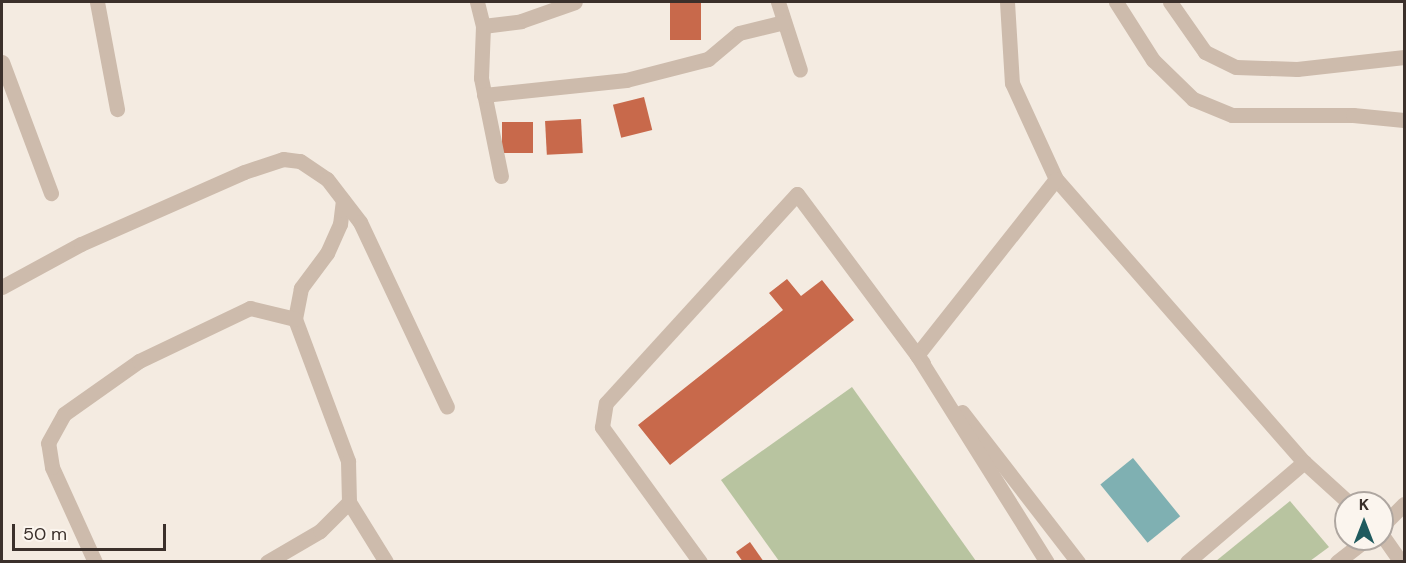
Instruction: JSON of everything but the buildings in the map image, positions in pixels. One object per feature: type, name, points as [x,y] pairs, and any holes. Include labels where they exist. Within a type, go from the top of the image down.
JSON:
[{"type":"street","points":[[97,2],[117,109]]},
{"type":"street","points":[[477,2],[483,26],[484,95],[501,176]]},
{"type":"street","points":[[483,26],[521,21],[575,2]]},
{"type":"street","points":[[778,2],[800,70]]},
{"type":"street","points":[[1007,2],[1012,83],[1056,179],[1304,462],[1336,491]]},
{"type":"street","points":[[1116,2],[1153,60],[1193,99],[1232,115],[1353,115],[1404,120]]},
{"type":"street","points":[[1170,2],[1205,52],[1236,67],[1297,69],[1404,57]]},
{"type":"street","points":[[484,95],[626,80],[708,59],[739,33],[784,22]]},
{"type":"street","points":[[2,62],[51,193]]},
{"type":"street","points":[[2,287],[81,244],[283,159],[300,160],[327,179],[360,222],[447,406]]},
{"type":"street","points":[[917,355],[1056,179]]},
{"type":"street","points":[[700,561],[602,427],[606,403],[797,195],[917,355],[1078,561]]},
{"type":"street","points":[[343,200],[340,224],[327,253],[301,288],[295,319],[348,461],[349,502],[386,561]]},
{"type":"street","points":[[95,561],[52,467],[48,443],[64,414],[139,361],[250,308],[295,319]]},
{"type":"street","points":[[917,355],[1047,561]]},
{"type":"street","points":[[1187,561],[1304,462]]},
{"type":"street","points":[[267,561],[320,531],[349,502]]},
{"type":"street","points":[[1337,561],[1350,551]]},
{"type":"green space","points":[[852,387],[976,561],[779,561],[721,480]]},
{"type":"green space","points":[[1290,501],[1329,547],[1310,561],[1216,561]]},
{"type":"water","points":[[1133,458],[1180,516],[1148,543],[1100,484]]}]
